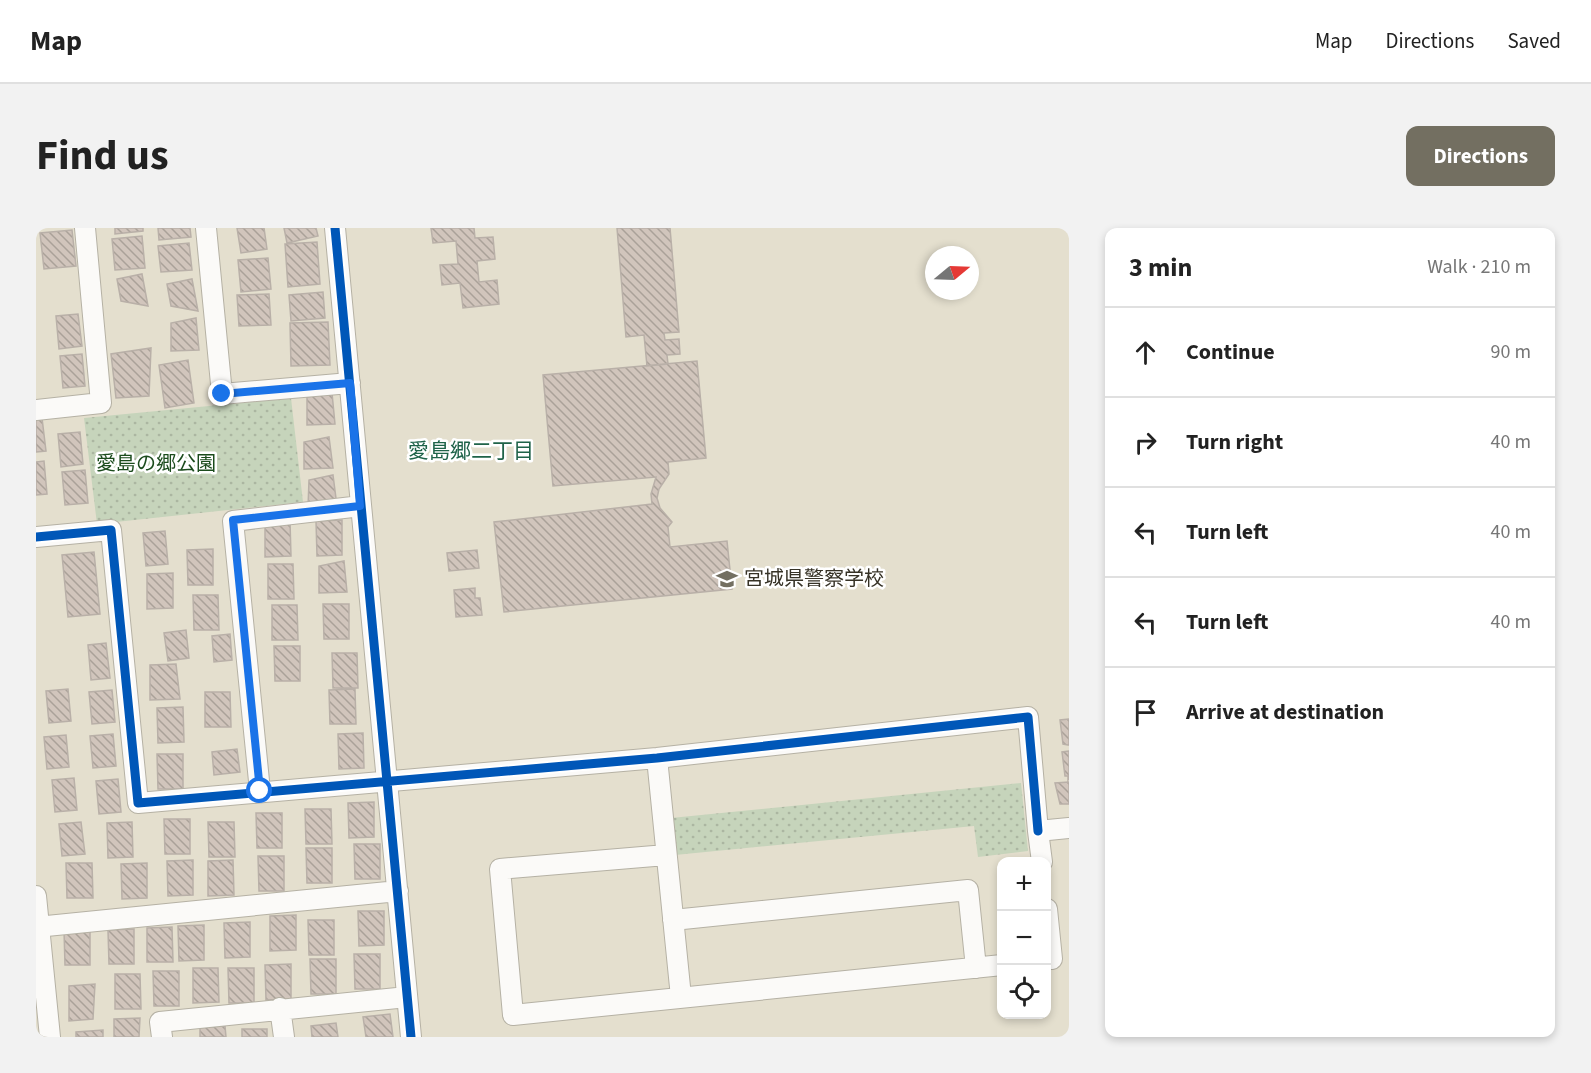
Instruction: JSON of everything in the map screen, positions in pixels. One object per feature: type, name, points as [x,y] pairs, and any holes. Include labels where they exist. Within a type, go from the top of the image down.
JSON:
[{"type":"street","points":[[36,410],[101,403],[85,228]]},
{"type":"street","points":[[206,228],[222,394],[350,383]]},
{"type":"street","points":[[335,228],[411,1037]]},
{"type":"street","points":[[260,791],[233,520],[360,506]]},
{"type":"street","points":[[36,537],[111,530],[138,803],[387,779],[657,758],[1028,717],[1041,857]]},
{"type":"street","points":[[657,758],[681,997]]},
{"type":"street","points":[[1038,831],[1069,828]]},
{"type":"street","points":[[666,855],[500,868],[513,1015],[997,965]]},
{"type":"street","points":[[673,920],[968,890],[976,968]]},
{"type":"street","points":[[37,927],[398,891]]},
{"type":"street","points":[[36,896],[37,927],[50,1037]]},
{"type":"street","points":[[162,1037],[160,1022],[280,1008],[407,997]]},
{"type":"street","points":[[280,1008],[284,1037]]},
{"type":"green space","name":"愛島の郷公園","points":[[291,398],[303,502],[97,524],[84,418]]},
{"type":"green space","points":[[1021,783],[1028,851],[978,857],[974,826],[675,855],[671,818]]},
{"type":"building","points":[[115,228],[143,228],[143,231],[115,234]]},
{"type":"building","points":[[158,228],[190,228],[191,237],[159,240]]},
{"type":"building","points":[[237,228],[264,228],[267,249],[241,253]]},
{"type":"building","points":[[284,228],[316,228],[318,236],[287,243]]},
{"type":"building","points":[[431,228],[474,228],[475,238],[493,237],[495,259],[477,261],[479,282],[497,280],[499,304],[463,308],[460,283],[442,285],[440,265],[458,264],[456,241],[433,243]]},
{"type":"building","points":[[617,228],[670,228],[679,332],[664,333],[665,340],[679,339],[680,354],[667,355],[668,364],[647,366],[644,335],[626,337]]},
{"type":"building","points":[[72,230],[76,266],[44,269],[40,233]]},
{"type":"building","points":[[142,236],[145,268],[115,270],[112,239]]},
{"type":"building","points":[[317,242],[320,284],[288,287],[285,244]]},
{"type":"building","points":[[189,243],[192,270],[161,272],[158,246]]},
{"type":"building","points":[[268,258],[271,289],[241,292],[238,260]]},
{"type":"building","points":[[142,274],[148,306],[121,301],[117,279]]},
{"type":"building","points":[[192,279],[198,311],[171,306],[167,284]]},
{"type":"building","points":[[323,292],[325,318],[291,321],[289,295]]},
{"type":"building","points":[[269,294],[271,325],[239,326],[237,295]]},
{"type":"building","points":[[78,314],[82,346],[59,349],[56,316]]},
{"type":"building","points":[[196,318],[199,350],[171,351],[171,323]]},
{"type":"building","points":[[328,322],[330,365],[291,366],[290,323]]},
{"type":"building","points":[[151,348],[149,396],[116,398],[111,354]]},
{"type":"building","points":[[82,354],[85,386],[63,388],[60,356]]},
{"type":"building","points":[[188,360],[194,403],[165,408],[159,365]]},
{"type":"building","points":[[697,361],[706,458],[668,462],[669,474],[659,489],[657,498],[660,508],[672,522],[668,527],[670,547],[727,541],[732,589],[504,612],[494,522],[652,504],[651,494],[656,477],[553,486],[543,375]]},
{"type":"building","points":[[332,393],[335,424],[307,425],[307,397]]},
{"type":"building","points":[[42,418],[46,451],[36,452],[36,419]]},
{"type":"building","points":[[80,432],[83,464],[61,467],[58,434]]},
{"type":"building","points":[[329,437],[333,468],[304,469],[304,442]]},
{"type":"building","points":[[44,461],[47,494],[36,495],[36,462]]},
{"type":"building","points":[[85,470],[88,503],[65,505],[62,472]]},
{"type":"building","points":[[333,475],[337,506],[308,508],[309,480]]},
{"type":"building","points":[[342,520],[342,555],[317,556],[316,521]]},
{"type":"building","points":[[265,521],[290,521],[291,556],[265,557]]},
{"type":"building","points":[[165,531],[168,564],[146,566],[143,533]]},
{"type":"building","points":[[213,549],[213,585],[188,585],[187,550]]},
{"type":"building","points":[[477,550],[479,568],[449,571],[447,553]]},
{"type":"building","points":[[94,552],[100,614],[68,617],[62,555]]},
{"type":"building","points":[[344,561],[347,592],[319,593],[319,566]]},
{"type":"building","points":[[268,564],[293,564],[294,599],[268,599]]},
{"type":"building","points":[[173,573],[173,608],[147,609],[147,574]]},
{"type":"building","points":[[475,588],[475,598],[480,598],[482,615],[456,617],[454,590]]},
{"type":"building","points":[[193,595],[218,595],[219,630],[194,630]]},
{"type":"building","points":[[323,604],[349,604],[349,639],[324,639]]},
{"type":"building","points":[[272,605],[297,605],[298,640],[272,640]]},
{"type":"building","points":[[186,630],[189,658],[168,661],[164,633]]},
{"type":"building","points":[[230,634],[232,660],[214,662],[212,636]]},
{"type":"building","points":[[106,643],[110,678],[91,680],[88,645]]},
{"type":"building","points":[[274,646],[300,646],[300,681],[275,681]]},
{"type":"building","points":[[332,653],[357,653],[358,688],[333,688]]},
{"type":"building","points":[[176,664],[180,699],[150,700],[150,665]]},
{"type":"building","points":[[68,689],[71,721],[49,723],[46,691]]},
{"type":"building","points":[[355,689],[356,724],[330,724],[329,690]]},
{"type":"building","points":[[112,690],[115,722],[92,724],[89,692]]},
{"type":"building","points":[[205,692],[230,692],[231,727],[205,727]]},
{"type":"building","points":[[183,707],[184,742],[158,743],[157,708]]},
{"type":"building","points":[[1069,719],[1068,745],[1063,744],[1060,720]]},
{"type":"building","points":[[363,733],[364,768],[339,769],[338,734]]},
{"type":"building","points":[[113,734],[116,766],[93,768],[90,736]]},
{"type":"building","points":[[66,735],[69,767],[47,769],[44,737]]},
{"type":"building","points":[[237,749],[240,772],[214,775],[212,752]]},
{"type":"building","points":[[1069,751],[1068,780],[1068,776],[1065,776],[1062,752]]},
{"type":"building","points":[[157,754],[183,754],[183,789],[158,789]]},
{"type":"building","points":[[74,778],[77,810],[55,812],[52,780]]},
{"type":"building","points":[[118,779],[121,812],[99,814],[96,781]]},
{"type":"building","points":[[1069,782],[1069,804],[1060,804],[1055,783]]},
{"type":"building","points":[[374,802],[374,837],[349,838],[348,803]]},
{"type":"building","points":[[305,809],[331,809],[332,844],[306,844]]},
{"type":"building","points":[[256,813],[282,813],[282,848],[257,848]]},
{"type":"building","points":[[164,819],[190,819],[190,854],[165,854]]},
{"type":"building","points":[[81,822],[85,854],[62,856],[59,824]]},
{"type":"building","points":[[132,822],[133,857],[108,858],[107,823]]},
{"type":"building","points":[[208,822],[234,822],[235,857],[209,857]]},
{"type":"building","points":[[354,844],[380,844],[380,879],[355,879]]},
{"type":"building","points":[[306,848],[332,848],[332,883],[307,883]]},
{"type":"building","points":[[258,856],[284,856],[284,891],[259,891]]},
{"type":"building","points":[[193,860],[193,895],[168,896],[167,861]]},
{"type":"building","points":[[233,860],[234,895],[208,896],[208,861]]},
{"type":"building","points":[[66,863],[92,863],[93,898],[67,898]]},
{"type":"building","points":[[147,863],[147,898],[122,899],[121,864]]},
{"type":"building","points":[[358,911],[384,911],[384,945],[359,946]]},
{"type":"building","points":[[296,915],[296,950],[270,951],[270,916]]},
{"type":"building","points":[[308,920],[334,920],[334,955],[309,955]]},
{"type":"building","points":[[250,922],[250,957],[225,958],[224,923]]},
{"type":"building","points":[[204,925],[204,960],[179,961],[178,926]]},
{"type":"building","points":[[172,927],[173,962],[147,962],[147,928]]},
{"type":"building","points":[[134,929],[134,964],[109,964],[108,930]]},
{"type":"building","points":[[64,930],[90,930],[90,965],[65,965]]},
{"type":"building","points":[[354,954],[380,954],[380,989],[355,989]]},
{"type":"building","points":[[310,959],[336,959],[336,994],[311,994]]},
{"type":"building","points":[[291,964],[291,999],[266,1000],[265,965]]},
{"type":"building","points":[[193,968],[218,968],[219,1002],[193,1003]]},
{"type":"building","points":[[228,968],[254,968],[254,1003],[229,1003]]},
{"type":"building","points":[[153,971],[179,971],[179,1006],[154,1006]]},
{"type":"building","points":[[115,974],[140,974],[141,1009],[115,1009]]},
{"type":"building","points":[[95,984],[93,1019],[69,1021],[69,986]]},
{"type":"building","points":[[390,1014],[393,1037],[366,1037],[363,1017]]},
{"type":"building","points":[[140,1018],[139,1037],[114,1037],[114,1019]]},
{"type":"building","points":[[336,1023],[338,1037],[312,1037],[311,1026]]},
{"type":"building","points":[[225,1026],[226,1037],[200,1037],[200,1027]]},
{"type":"building","points":[[242,1029],[267,1029],[267,1037],[242,1037]]},
{"type":"building","points":[[103,1030],[103,1037],[76,1037],[76,1032]]},
{"type":"cycle path","points":[[335,228],[411,1037]]},
{"type":"cycle path","points":[[36,537],[111,530],[138,803],[657,758],[1028,717],[1038,831]]},
{"type":"place","name":"宮城県警察学校","points":[[727,579]]},
{"type":"district","name":"愛島郷二丁目","points":[[471,451]]},
{"type":"route","points":[[222,394],[350,383],[360,506],[233,520],[260,791]]}]
